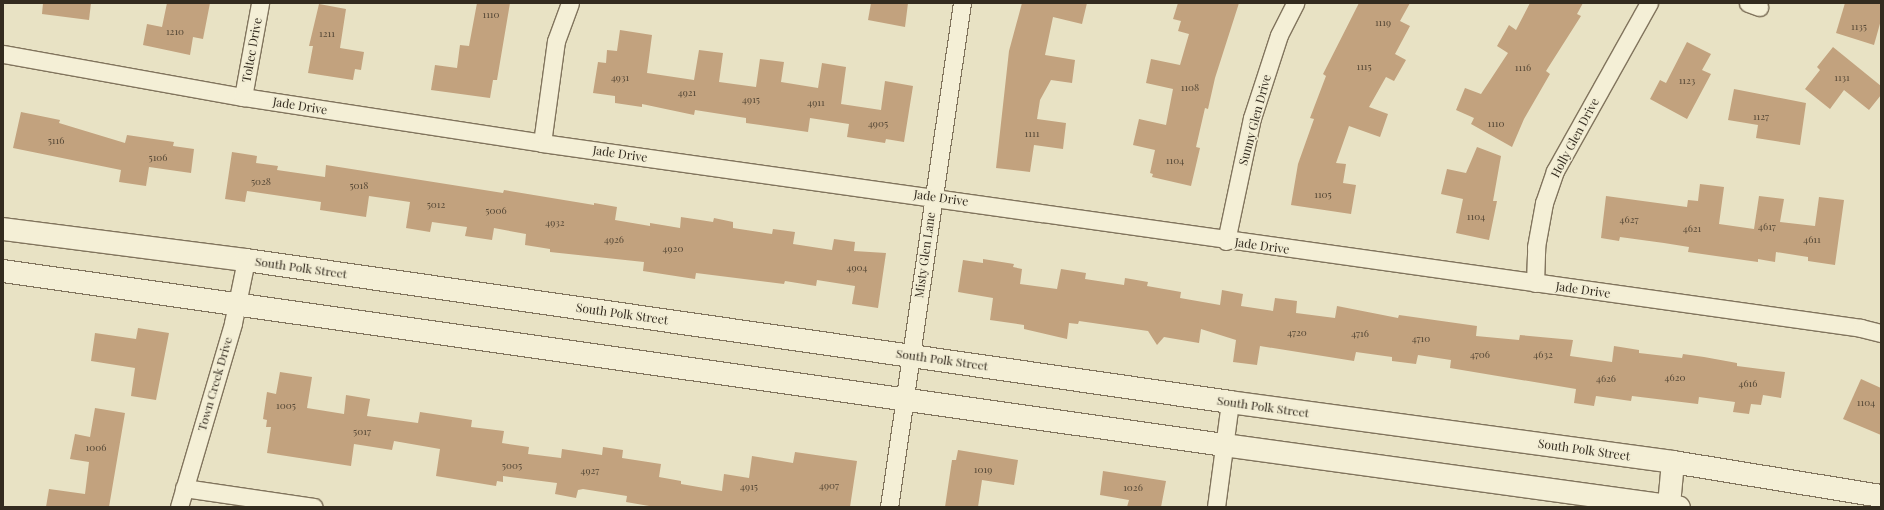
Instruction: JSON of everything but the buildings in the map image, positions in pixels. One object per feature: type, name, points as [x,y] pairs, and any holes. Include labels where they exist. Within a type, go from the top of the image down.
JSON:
[{"type":"main road","name":"South Polk Street","points":[[3,229],[246,260],[1230,402],[1673,462],[1881,496]]},
{"type":"main road","points":[[3,271],[808,386],[904,398],[1224,445],[1674,506],[1673,462]]},
{"type":"street","name":"Toltec Drive","points":[[243,97],[260,3]]},
{"type":"street","points":[[542,143],[556,42],[570,3]]},
{"type":"street","name":"Misty Glen Lane","points":[[889,507],[962,3]]},
{"type":"street","name":"Sunny Glen Drive","points":[[1226,241],[1252,118],[1279,35],[1295,3]]},
{"type":"street","name":"Holly Glen Drive","points":[[1535,283],[1536,247],[1544,203],[1555,171],[1649,3]]},
{"type":"street","name":"Jade Drive","points":[[3,54],[243,97],[542,143],[933,196],[1226,241],[1861,328],[1881,334]]},
{"type":"street","name":"Town Creek Drive","points":[[179,507],[236,304],[246,260]]},
{"type":"street","points":[[1216,507],[1230,402]]},
{"type":"street","points":[[184,488],[314,507]]}]
